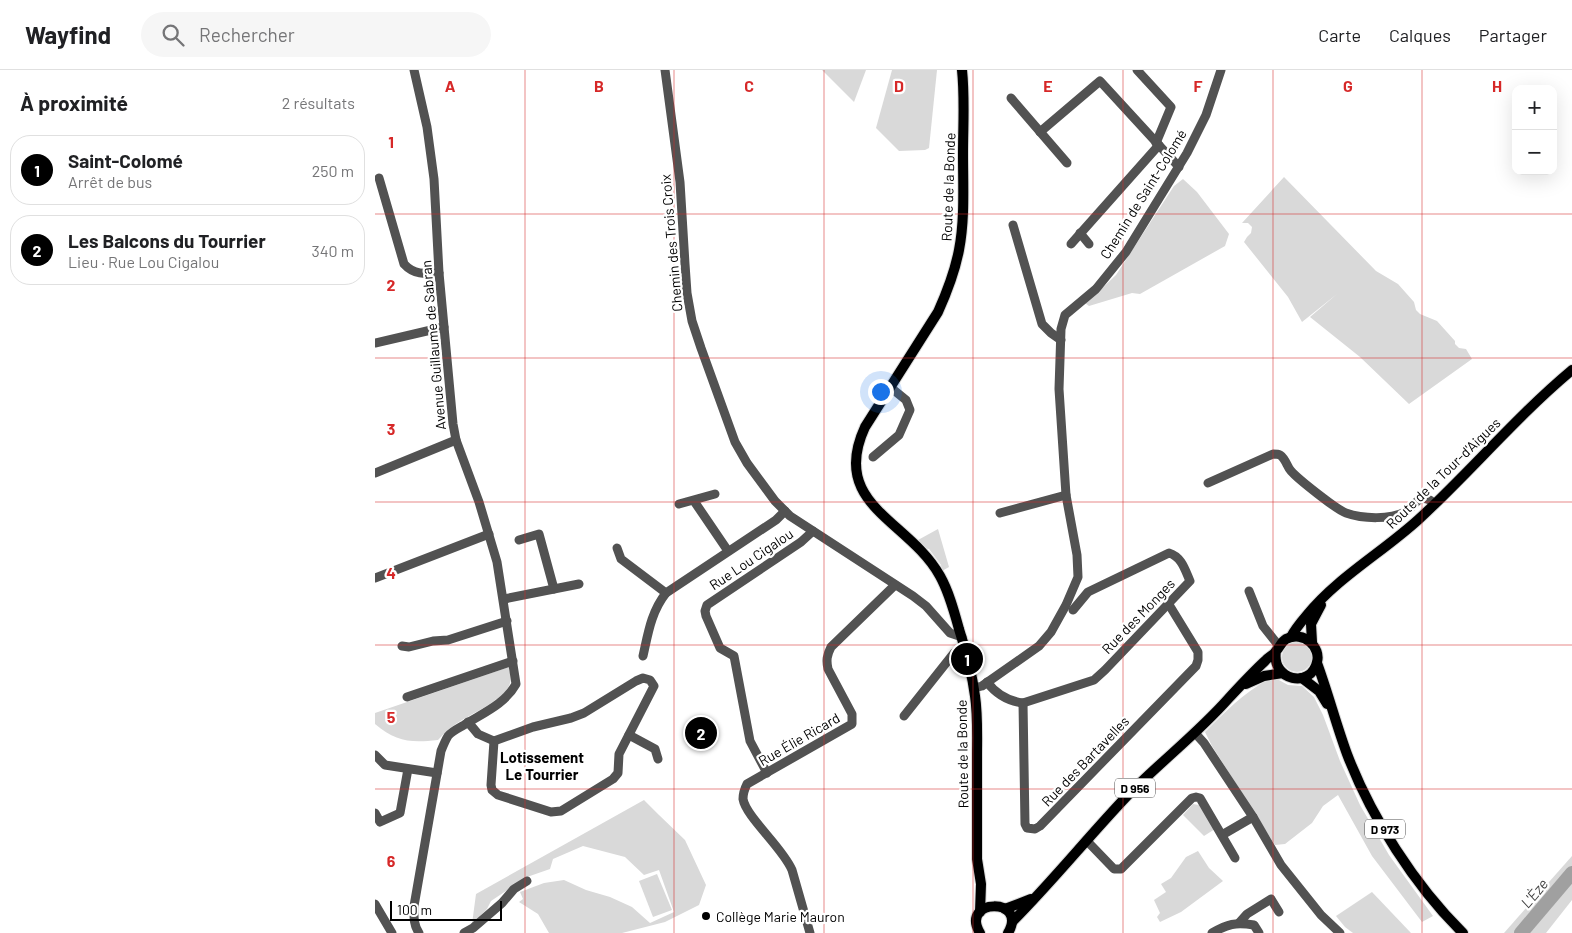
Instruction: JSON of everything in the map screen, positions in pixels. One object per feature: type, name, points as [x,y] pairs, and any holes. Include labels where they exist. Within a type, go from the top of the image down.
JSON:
[{"type":"main road","name":"Route de la Bonde","points":[[963,70],[961,233],[957,262],[938,312],[870,419],[859,440],[855,454],[855,467],[866,498],[876,510],[913,541],[930,560],[944,583],[963,642],[976,698],[977,859],[981,884],[980,912],[977,926],[980,933]]},
{"type":"main road","name":"Route de la Tour-d'Aigues","points":[[1291,637],[1316,604],[1435,504],[1525,412],[1572,370]]},
{"type":"main road","name":"Route de la Tour-d'Aigues","points":[[1312,642],[1311,630],[1313,619],[1329,592]]},
{"type":"main road","points":[[1299,636],[1306,638],[1312,642],[1317,652],[1317,663],[1312,672],[1302,678],[1292,678],[1283,673],[1276,663],[1278,648],[1291,637],[1299,636]]},
{"type":"main road","name":"D 956","points":[[1012,922],[1135,789],[1195,733],[1278,648]]},
{"type":"main road","name":"D 973","points":[[1317,663],[1332,711],[1355,770],[1381,823],[1415,878],[1432,900],[1463,933]]},
{"type":"main road","name":"D 956","points":[[1238,688],[1264,676],[1283,673]]},
{"type":"main road","name":"D 973","points":[[1302,678],[1319,691],[1332,711]]},
{"type":"main road","name":"Route de la Bonde","points":[[981,884],[991,900],[1011,917],[1012,922]]},
{"type":"main road","name":"D 956","points":[[1001,907],[1025,903],[1039,895]]},
{"type":"main road","points":[[980,912],[990,906],[1001,907]]},
{"type":"main road","points":[[1008,933],[1012,922]]},
{"type":"street","name":"Avenue Guillaume de Sabran","points":[[414,70],[427,127],[434,179],[439,273],[453,424],[456,440],[497,562],[516,684],[512,692],[491,709],[453,731],[441,751],[414,906],[413,918],[419,933]]},
{"type":"street","name":"Chemin des Trois Croix","points":[[665,70],[680,182],[687,293],[701,348],[735,442],[747,463],[775,502],[785,512],[926,606],[951,633],[963,642]]},
{"type":"street","points":[[1071,244],[1158,144],[1171,107],[1137,70]]},
{"type":"street","name":"Chemin de Saint-Colomé","points":[[974,688],[982,686],[1039,646],[1051,632],[1066,605],[1078,577],[1077,555],[1066,495],[1059,389],[1061,329],[1065,315],[1096,289],[1126,252],[1187,153],[1206,115],[1221,70]]},
{"type":"street","points":[[1040,132],[1099,81],[1179,166]]},
{"type":"street","points":[[1011,98],[1067,163]]},
{"type":"street","points":[[379,178],[404,264],[417,273],[439,273]]},
{"type":"street","points":[[1013,225],[1042,324],[1061,340]]},
{"type":"street","points":[[1080,233],[1089,244]]},
{"type":"street","points":[[375,343],[444,326]]},
{"type":"street","points":[[873,457],[899,435],[910,410],[906,400],[890,387]]},
{"type":"street","points":[[375,473],[456,440]]},
{"type":"street","points":[[1208,483],[1273,454],[1278,454],[1282,456],[1291,471],[1345,512],[1362,517],[1387,516],[1411,509],[1423,498],[1427,498],[1435,504]]},
{"type":"street","points":[[679,504],[715,494]]},
{"type":"street","points":[[1000,513],[1066,495]]},
{"type":"street","points":[[694,501],[728,552]]},
{"type":"street","points":[[643,656],[652,617],[665,593],[776,520],[785,512]]},
{"type":"street","name":"Rue Lou Cigalou","points":[[767,773],[751,741],[734,656],[720,648],[705,611],[707,605],[801,542],[813,531]]},
{"type":"street","points":[[375,578],[489,534]]},
{"type":"street","points":[[519,540],[539,534],[554,589]]},
{"type":"street","points":[[617,548],[621,559],[665,593]]},
{"type":"street","name":"Rue des Monges","points":[[1023,703],[1094,680],[1190,582],[1181,562],[1175,555],[1169,554],[1088,592],[1073,610]]},
{"type":"street","points":[[504,599],[579,584]]},
{"type":"street","name":"Rue Élie Ricard","points":[[810,933],[788,860],[749,812],[743,800],[743,793],[747,784],[852,724],[852,714],[828,669],[827,654],[831,647],[895,585]]},
{"type":"street","points":[[1249,591],[1263,626],[1278,648]]},
{"type":"street","name":"Rue des Bartavelles","points":[[1023,703],[1025,824],[1027,828],[1035,829],[1196,666],[1198,652],[1168,604]]},
{"type":"street","points":[[937,619],[954,611]]},
{"type":"street","points":[[402,646],[409,647],[433,640],[448,640],[507,621]]},
{"type":"street","points":[[904,716],[963,642]]},
{"type":"street","points":[[407,698],[513,661]]},
{"type":"street","points":[[468,722],[478,734],[494,741],[533,727],[584,713],[635,681],[643,678],[651,680],[654,686],[619,754],[618,773],[613,779],[561,811],[551,812],[498,795],[493,790],[491,785],[494,741]]},
{"type":"street","points":[[987,682],[993,690],[1004,698],[1013,702],[1023,703]]},
{"type":"street","points":[[1195,733],[1204,743],[1253,817],[1281,865],[1321,915],[1341,933]]},
{"type":"street","points":[[629,735],[655,749],[658,759]]},
{"type":"street","points":[[375,755],[385,765],[437,773]]},
{"type":"street","points":[[375,813],[380,822],[400,813],[408,769]]},
{"type":"street","points":[[1087,841],[1114,869],[1121,869],[1192,798],[1196,797],[1200,798],[1235,858]]},
{"type":"street","points":[[1222,835],[1253,817]]},
{"type":"street","points":[[465,933],[502,904],[514,889],[527,881]]},
{"type":"street","points":[[1239,923],[1247,914],[1271,899],[1279,912]]},
{"type":"street","points":[[375,904],[392,933]]},
{"type":"street","points":[[1212,933],[1226,925],[1239,923],[1254,925],[1259,933]]},
{"type":"shaded area","points":[[822,70],[866,70],[854,102]]},
{"type":"shaded area","points":[[892,70],[937,70],[929,148],[925,150],[899,151],[876,128]]},
{"type":"shaded area","points":[[1284,177],[1376,271],[1398,284],[1414,302],[1416,310],[1420,314],[1437,321],[1459,348],[1466,349],[1472,359],[1409,404],[1360,357],[1310,317],[1337,294],[1302,322],[1288,297],[1244,242],[1251,233],[1252,227],[1248,223],[1242,223]]},
{"type":"shaded area","points":[[1183,179],[1197,192],[1229,234],[1225,246],[1140,294],[1132,293],[1089,306],[1085,303],[1116,275],[1174,186]]},
{"type":"shaded area","points":[[938,529],[949,567],[942,571],[941,565],[929,549],[924,548],[918,540]]},
{"type":"shaded area","points":[[1297,642],[1308,646],[1312,657],[1308,668],[1297,672],[1286,668],[1282,657],[1286,646]]},
{"type":"shaded area","points":[[509,667],[511,676],[509,686],[504,692],[490,704],[455,724],[438,740],[404,740],[390,735],[375,724],[375,713]]},
{"type":"shaded area","points":[[1269,679],[1279,680],[1288,685],[1302,686],[1314,697],[1360,805],[1389,855],[1433,916],[1422,922],[1372,856],[1338,795],[1323,806],[1312,823],[1285,844],[1275,845],[1205,732],[1227,710]]},
{"type":"shaded area","points":[[644,800],[685,840],[706,885],[699,905],[665,922],[622,933],[549,933],[538,914],[519,902],[523,899],[520,892],[544,883],[564,880],[632,907],[650,923],[674,912],[659,870],[644,875],[625,857],[583,846],[553,859],[550,869],[527,877],[491,901],[487,909],[472,924],[476,894]]},
{"type":"shaded area","points":[[1193,804],[1199,805],[1215,829],[1204,836],[1183,815]]},
{"type":"shaded area","points":[[1198,851],[1209,868],[1223,881],[1181,912],[1160,922],[1157,917],[1160,913],[1154,900],[1166,892],[1161,884],[1171,878],[1186,857]]},
{"type":"shaded area","points":[[1572,856],[1572,900],[1546,933],[1504,933]]},
{"type":"shaded area","points":[[657,874],[672,910],[653,917],[639,881]]},
{"type":"shaded area","points":[[1372,892],[1411,933],[1353,933],[1345,927],[1336,916]]},
{"type":"waterway","name":"L'Èze","points":[[1521,933],[1572,873]]},
{"type":"place","name":"Saint-Colomé","points":[[967,659]]},
{"type":"place","name":"Les Balcons du Tourrier","points":[[701,733]]},
{"type":"place","name":"Collège Marie Mauron","points":[[706,916]]},
{"type":"district","name":"Lotissement Le Tourrier","points":[[542,766]]}]
